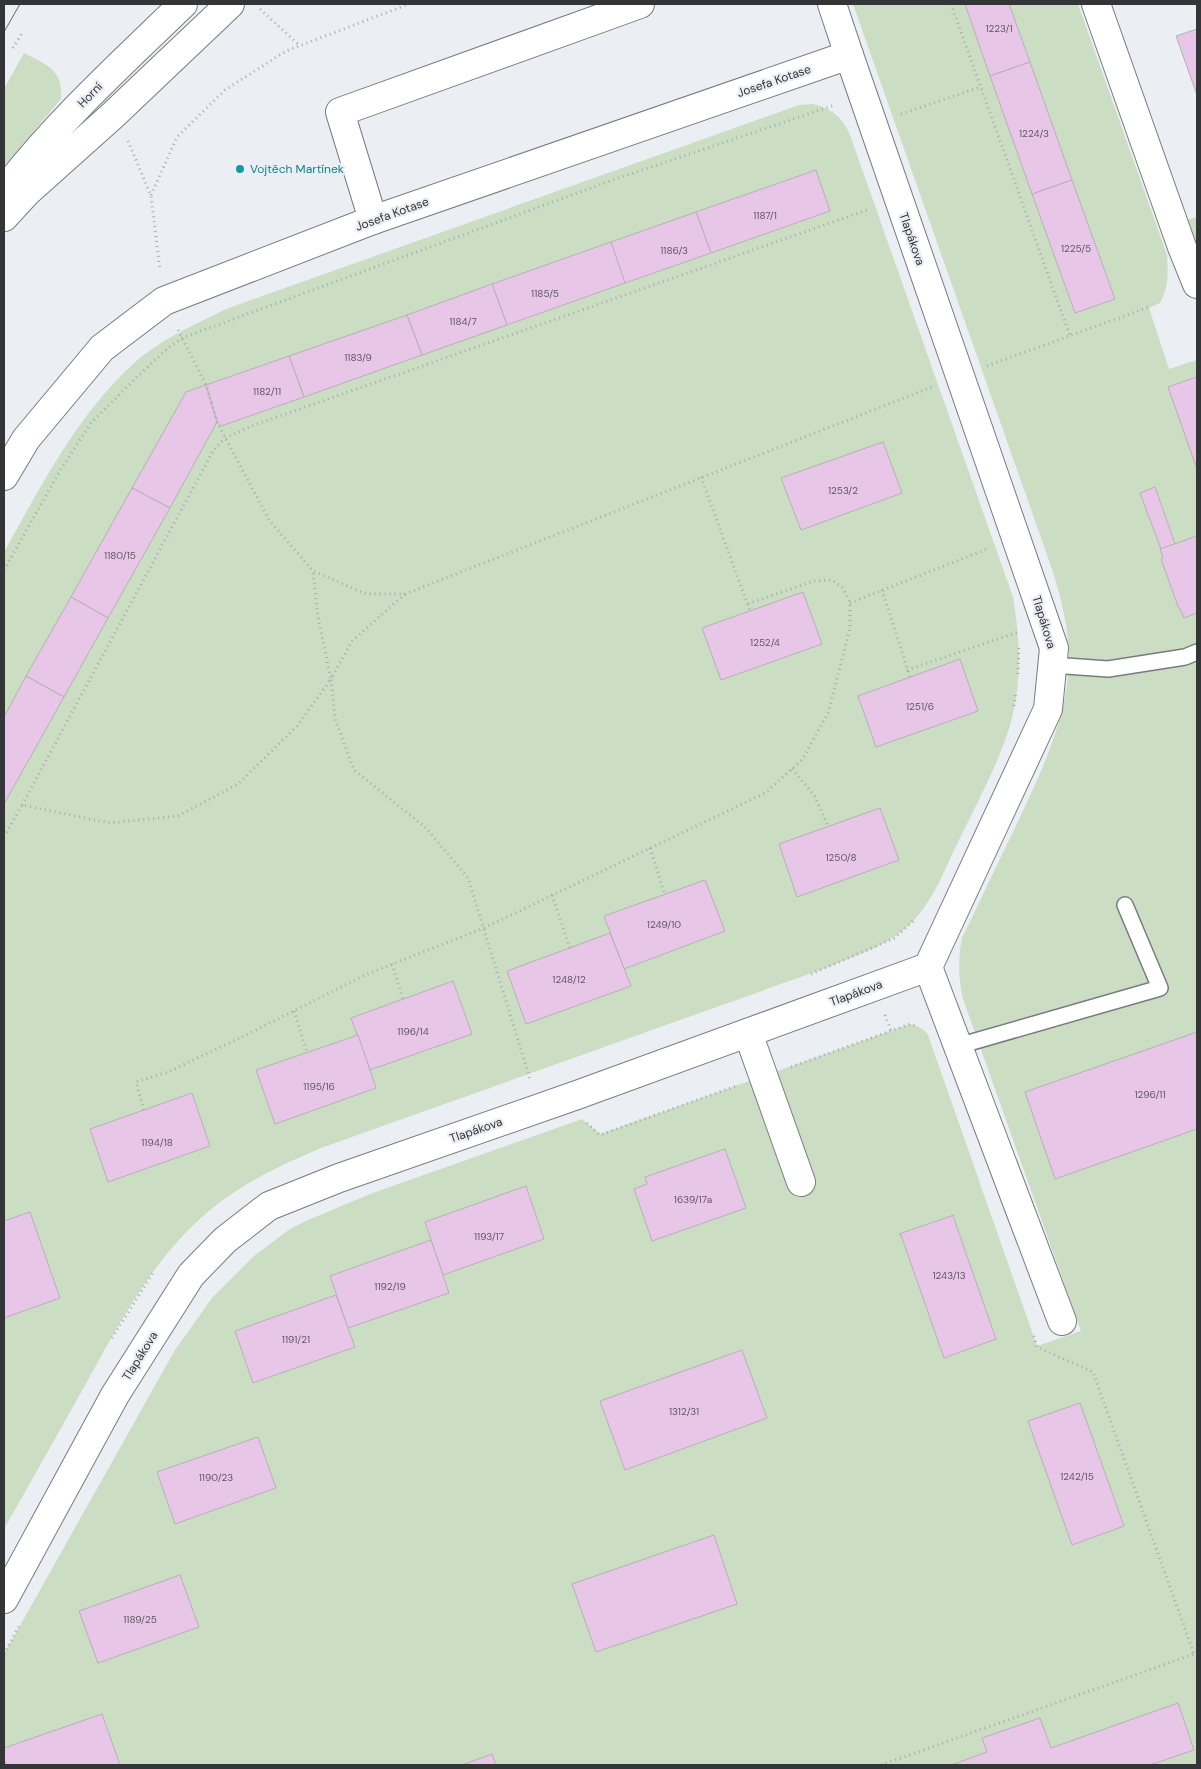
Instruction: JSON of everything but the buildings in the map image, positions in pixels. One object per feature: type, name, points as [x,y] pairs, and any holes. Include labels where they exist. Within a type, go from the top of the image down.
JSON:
[{"type":"street","name":"Horní","points":[[4,191],[20,170],[90,94],[183,4]]},
{"type":"street","points":[[4,217],[27,192],[112,116],[230,4]]},
{"type":"street","points":[[373,220],[340,112],[640,4]]},
{"type":"street","name":"Tlapákova","points":[[4,1599],[115,1395],[191,1275],[225,1240],[269,1206],[339,1178],[580,1107],[748,1033],[928,967],[1048,709],[1054,648],[832,4]]},
{"type":"street","points":[[1096,4],[1182,247],[1197,284]]},
{"type":"street","name":"Josefa Kotase","points":[[4,476],[26,439],[102,348],[164,302],[373,220],[849,55]]},
{"type":"street","points":[[928,967],[1062,1321]]},
{"type":"street","points":[[748,1033],[801,1182]]},
{"type":"lane","points":[[1052,665],[1108,669],[1185,657],[1197,652]]},
{"type":"lane","points":[[958,1046],[1046,1020],[1110,1004],[1160,988],[1124,905]]},
{"type":"path","points":[[151,196],[177,137],[225,90],[286,51],[409,4]]},
{"type":"path","points":[[951,4],[1070,336]]},
{"type":"path","points":[[259,9],[300,46]]},
{"type":"path","points":[[13,48],[22,33]]},
{"type":"path","points":[[873,124],[981,87]]},
{"type":"path","points":[[4,570],[61,468],[91,423],[138,376],[182,338],[610,181],[839,104]]},
{"type":"path","points":[[126,135],[151,196],[164,302],[206,385],[217,422],[269,520],[313,571],[366,594],[405,594]]},
{"type":"path","points":[[4,837],[213,451],[225,438],[254,424],[875,207]]},
{"type":"path","points":[[984,367],[1149,307]]},
{"type":"path","points":[[22,805],[110,823],[178,816],[238,784],[296,726],[331,679],[352,641],[405,594],[937,385]]},
{"type":"path","points":[[702,477],[750,611]]},
{"type":"path","points":[[850,603],[995,546]]},
{"type":"path","points":[[313,571],[318,617],[331,679],[335,718],[354,770],[426,828],[468,878],[532,1087]]},
{"type":"path","points":[[144,1110],[136,1082],[168,1072],[365,975],[484,928],[765,793],[802,760],[828,713],[850,628],[850,603],[843,588],[832,580],[814,581],[747,604]]},
{"type":"path","points":[[882,590],[910,677]]},
{"type":"path","points":[[907,670],[1018,631],[1018,637]]},
{"type":"path","points":[[1018,676],[1019,643]]},
{"type":"path","points":[[1013,711],[1018,684]]},
{"type":"path","points":[[792,769],[814,795],[828,826]]},
{"type":"path","points":[[650,848],[665,894]]},
{"type":"path","points":[[552,895],[570,948]]},
{"type":"path","points":[[810,974],[895,938],[915,919]]},
{"type":"path","points":[[392,964],[403,999]]},
{"type":"path","points":[[294,1011],[307,1052]]},
{"type":"path","points":[[580,1107],[600,1134],[910,1024],[922,1027]]},
{"type":"path","points":[[110,1342],[155,1271]]},
{"type":"path","points":[[881,1765],[1196,1654],[1093,1372],[1037,1347],[1031,1328]]},
{"type":"path","points":[[4,1654],[23,1619]]},
{"type":"green space","points":[[853,4],[1078,4],[1167,255],[1168,274],[1165,291],[1160,303],[1149,308],[1169,369],[1197,360],[1197,1765],[4,1765],[4,1654],[175,1350],[212,1298],[254,1256],[290,1229],[370,1194],[582,1119],[600,1134],[910,1024],[920,1028],[928,1035],[1037,1346],[1081,1331],[963,999],[959,968],[962,938],[1043,767],[1058,724],[1064,703],[1069,658],[1066,624],[1052,569]]},
{"type":"green space","points":[[24,53],[52,69],[59,81],[61,99],[4,166],[4,89]]},
{"type":"green space","points":[[812,104],[835,114],[844,123],[850,135],[1013,597],[1019,660],[1015,707],[1011,722],[994,769],[931,897],[917,917],[901,932],[861,954],[321,1148],[248,1183],[209,1211],[172,1248],[156,1268],[113,1335],[4,1529],[4,552],[32,502],[61,453],[112,385],[142,356],[189,327],[226,309],[799,105]]},
{"type":"green space","points":[[1197,217],[1197,246],[1187,220]]},
{"type":"tram line","points":[[4,32],[20,4]]},
{"type":"place","name":"Vojtěch Martínek","points":[[240,169]]}]
